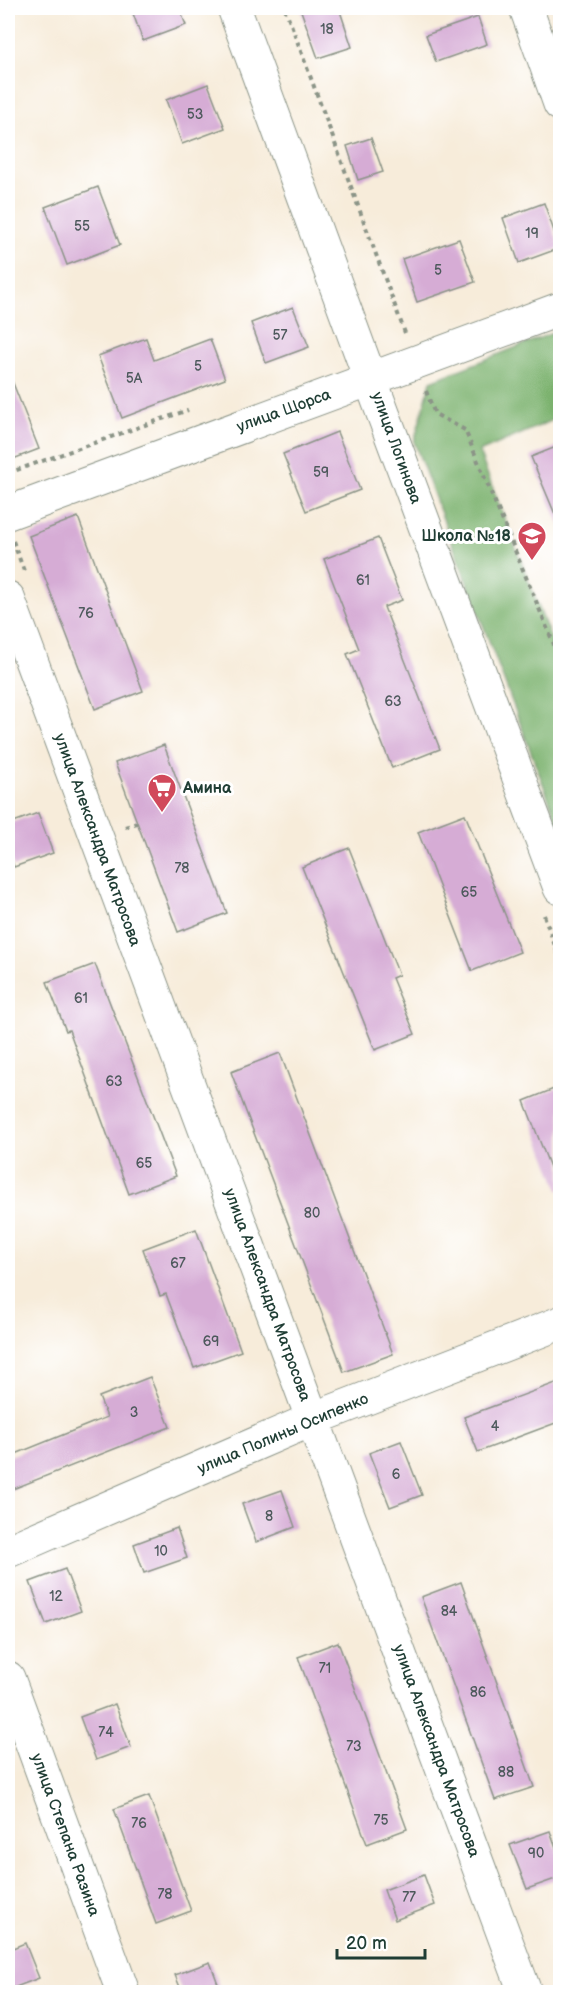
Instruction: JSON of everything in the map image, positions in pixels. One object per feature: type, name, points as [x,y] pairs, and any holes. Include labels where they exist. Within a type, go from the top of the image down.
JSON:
[{"type":"street","name":"улица Логинова","points":[[234,8],[370,380],[561,888]]},
{"type":"street","points":[[526,8],[561,104]]},
{"type":"street","name":"улица Щорса","points":[[8,513],[561,309]]},
{"type":"street","name":"улица Александра Матросова","points":[[8,598],[525,1992]]},
{"type":"street","name":"улица Полины Осипенко","points":[[8,1551],[313,1419],[561,1323]]},
{"type":"street","name":"улица Степана Разина","points":[[8,1678],[123,1992]]},
{"type":"path","points":[[122,828],[137,823]]},
{"type":"path","points":[[547,924],[554,921]]},
{"type":"green space","points":[[560,330],[560,417],[479,452],[560,663],[560,829],[414,442],[431,381]]},
{"type":"building","points":[[131,8],[179,8],[186,25],[143,41]]},
{"type":"building","points":[[300,8],[339,8],[352,47],[318,58]]},
{"type":"building","points":[[478,17],[487,44],[436,62],[426,35]]},
{"type":"building","points":[[208,84],[225,128],[182,144],[166,100]]},
{"type":"building","points":[[371,138],[383,172],[358,180],[347,146]]},
{"type":"building","points":[[98,187],[120,245],[67,265],[45,207]]},
{"type":"building","points":[[544,203],[560,248],[519,263],[503,218]]},
{"type":"building","points":[[459,239],[475,282],[417,302],[402,259]]},
{"type":"building","points":[[293,307],[309,347],[266,363],[251,323]]},
{"type":"building","points":[[146,338],[154,360],[210,339],[225,379],[122,418],[98,356]]},
{"type":"building","points":[[8,374],[39,449],[8,461]]},
{"type":"building","points":[[337,432],[360,490],[306,511],[283,454]]},
{"type":"building","points":[[561,445],[561,526],[560,526],[531,457]]},
{"type":"building","points":[[78,517],[143,691],[95,709],[29,536]]},
{"type":"building","points":[[378,538],[402,600],[384,607],[440,749],[392,768],[347,654],[359,649],[324,559]]},
{"type":"building","points":[[164,745],[227,913],[178,932],[115,763]]},
{"type":"building","points":[[38,813],[53,853],[14,867],[8,849],[8,824]]},
{"type":"building","points":[[465,814],[520,952],[472,971],[418,832]]},
{"type":"building","points":[[349,848],[399,975],[392,978],[415,1034],[375,1050],[302,867]]},
{"type":"building","points":[[95,964],[176,1176],[129,1194],[69,1030],[66,1031],[47,982]]},
{"type":"building","points":[[280,1053],[393,1354],[344,1372],[231,1072]]},
{"type":"building","points":[[561,1086],[561,1190],[559,1190],[524,1101]]},
{"type":"building","points":[[196,1229],[241,1351],[194,1368],[166,1294],[160,1296],[143,1249]]},
{"type":"building","points":[[150,1377],[170,1427],[8,1491],[8,1457],[107,1417],[99,1397]]},
{"type":"building","points":[[561,1381],[561,1421],[478,1452],[464,1417]]},
{"type":"building","points":[[401,1441],[422,1495],[390,1507],[369,1453]]},
{"type":"building","points":[[282,1490],[295,1527],[256,1542],[242,1504]]},
{"type":"building","points":[[177,1528],[187,1558],[144,1573],[134,1544]]},
{"type":"building","points":[[65,1569],[81,1611],[46,1624],[30,1582]]},
{"type":"building","points":[[461,1582],[534,1787],[495,1800],[421,1597]]},
{"type":"building","points":[[338,1642],[407,1829],[367,1844],[298,1657]]},
{"type":"building","points":[[115,1704],[131,1747],[96,1760],[80,1717]]},
{"type":"building","points":[[149,1796],[191,1911],[156,1924],[114,1809]]},
{"type":"building","points":[[550,1831],[561,1861],[561,1877],[527,1889],[510,1845]]},
{"type":"building","points":[[424,1875],[435,1905],[395,1920],[384,1890]]},
{"type":"building","points":[[25,1943],[39,1978],[8,1990],[8,1950]]},
{"type":"building","points":[[210,1962],[221,1992],[182,1992],[175,1975]]},
{"type":"place","name":"Школа №18","points":[[532,562]]},
{"type":"place","name":"Амина","points":[[162,814]]}]
